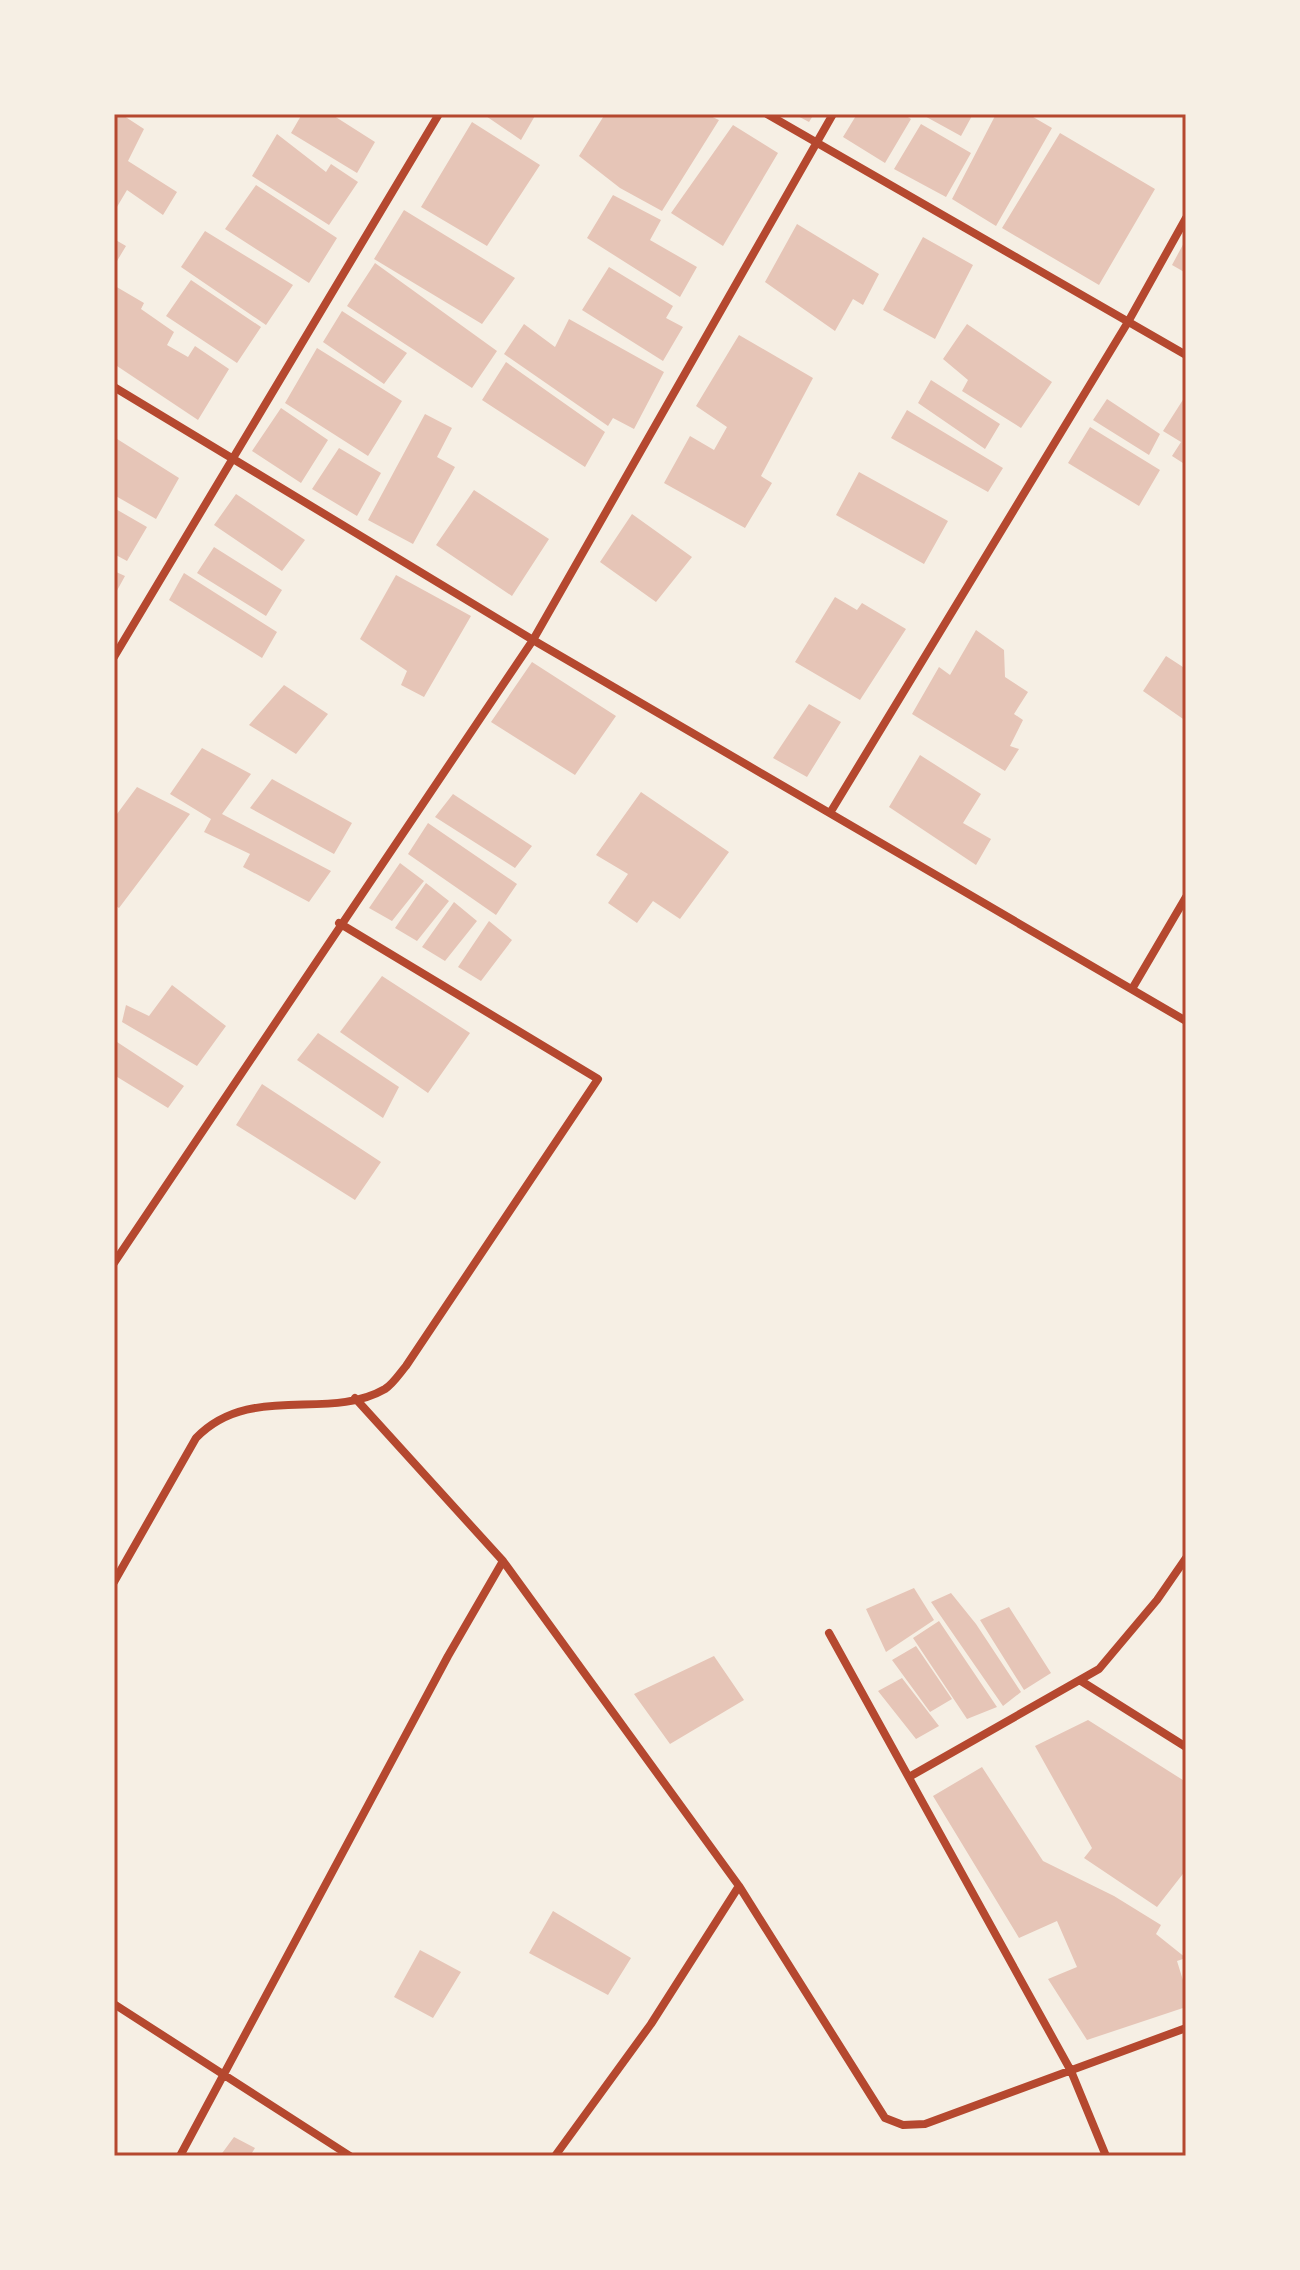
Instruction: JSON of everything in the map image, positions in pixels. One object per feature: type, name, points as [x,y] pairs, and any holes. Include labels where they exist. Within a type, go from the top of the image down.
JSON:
[{"type":"street","points":[[114,657],[439,114]]},
{"type":"street","points":[[767,114],[1186,355]]},
{"type":"street","points":[[114,1263],[339,923],[533,640],[833,114]]},
{"type":"street","points":[[830,813],[1128,322],[1186,218]]},
{"type":"street","points":[[114,387],[234,456],[533,640],[1186,1021]]},
{"type":"street","points":[[1132,989],[1186,897]]},
{"type":"street","points":[[114,1582],[196,1438],[213,1421],[232,1411],[355,1398],[385,1388],[406,1366],[598,1079],[339,923]]},
{"type":"street","points":[[355,1398],[503,1561],[739,1886],[885,2118],[903,2125],[925,2124],[1186,2028]]},
{"type":"street","points":[[909,1777],[1099,1669],[1186,1558]]},
{"type":"street","points":[[180,2156],[448,1656],[503,1561]]},
{"type":"street","points":[[829,1633],[1071,2071],[1106,2156]]},
{"type":"street","points":[[1081,1681],[1186,1747]]},
{"type":"street","points":[[555,2156],[651,2024],[739,1886]]},
{"type":"street","points":[[114,2004],[350,2156]]},
{"type":"building","points":[[114,114],[121,114],[144,129],[128,161],[177,192],[163,215],[127,190],[114,212]]},
{"type":"building","points":[[302,114],[331,114],[375,142],[357,173],[291,133]]},
{"type":"building","points":[[483,114],[536,114],[521,140]]},
{"type":"building","points":[[605,114],[706,114],[719,120],[662,211],[620,188],[579,156]]},
{"type":"building","points":[[794,114],[814,114],[809,122]]},
{"type":"building","points":[[857,114],[903,114],[911,119],[885,163],[843,137]]},
{"type":"building","points":[[921,114],[973,114],[961,136]]},
{"type":"building","points":[[996,114],[1028,114],[1052,128],[996,226],[952,199]]},
{"type":"building","points":[[472,122],[540,165],[487,246],[421,207]]},
{"type":"building","points":[[921,124],[971,153],[946,197],[894,169]]},
{"type":"building","points":[[733,125],[778,153],[723,246],[671,213]]},
{"type":"building","points":[[1060,133],[1155,189],[1099,285],[1002,228]]},
{"type":"building","points":[[277,134],[326,172],[331,164],[358,182],[329,225],[252,176]]},
{"type":"building","points":[[256,185],[337,238],[309,283],[225,229]]},
{"type":"building","points":[[613,195],[661,220],[650,240],[697,267],[680,297],[587,238]]},
{"type":"building","points":[[404,210],[515,278],[482,324],[374,259]]},
{"type":"building","points":[[797,224],[879,274],[863,305],[853,299],[835,331],[765,282]]},
{"type":"building","points":[[205,231],[293,285],[266,325],[181,267]]},
{"type":"building","points":[[923,237],[973,265],[935,339],[883,310]]},
{"type":"building","points":[[114,239],[126,246],[114,266]]},
{"type":"building","points":[[1186,239],[1186,273],[1172,265]]},
{"type":"building","points":[[375,263],[497,351],[472,388],[347,306]]},
{"type":"building","points":[[609,267],[673,306],[666,318],[683,327],[663,361],[582,310]]},
{"type":"building","points":[[191,280],[261,327],[237,363],[166,316]]},
{"type":"building","points":[[115,286],[144,303],[141,309],[174,332],[167,345],[188,357],[195,346],[229,369],[198,420],[114,364]]},
{"type":"building","points":[[342,311],[407,353],[384,384],[323,342]]},
{"type":"building","points":[[569,319],[664,372],[634,429],[613,418],[608,426],[504,354],[524,324],[555,347]]},
{"type":"building","points":[[967,324],[1052,382],[1021,428],[962,391],[968,380],[943,359]]},
{"type":"building","points":[[739,335],[813,378],[761,476],[772,483],[745,528],[664,483],[690,436],[714,450],[727,427],[696,406]]},
{"type":"building","points":[[317,348],[402,401],[368,456],[285,403]]},
{"type":"building","points":[[506,362],[605,432],[585,467],[482,400]]},
{"type":"building","points":[[931,380],[1000,424],[985,449],[918,403]]},
{"type":"building","points":[[1186,395],[1186,465],[1172,456],[1181,442],[1163,431]]},
{"type":"building","points":[[1107,399],[1160,434],[1149,455],[1093,420]]},
{"type":"building","points":[[281,408],[328,440],[301,483],[252,451]]},
{"type":"building","points":[[907,410],[1003,468],[988,492],[891,438]]},
{"type":"building","points":[[425,414],[452,428],[437,457],[455,467],[413,544],[368,520]]},
{"type":"building","points":[[1090,427],[1160,470],[1139,506],[1068,463]]},
{"type":"building","points":[[114,437],[179,478],[156,519],[114,495]]},
{"type":"building","points":[[339,448],[381,473],[357,516],[312,489]]},
{"type":"building","points":[[859,472],[948,521],[924,564],[836,515]]},
{"type":"building","points":[[474,490],[549,539],[512,596],[436,545]]},
{"type":"building","points":[[236,494],[305,540],[282,571],[214,525]]},
{"type":"building","points":[[114,508],[147,527],[127,561],[114,554]]},
{"type":"building","points":[[632,514],[692,557],[656,602],[600,562]]},
{"type":"building","points":[[214,547],[282,590],[266,616],[197,573]]},
{"type":"building","points":[[114,571],[125,576],[114,596]]},
{"type":"building","points":[[184,573],[277,632],[262,658],[169,600]]},
{"type":"building","points":[[396,575],[471,616],[424,697],[401,685],[407,671],[360,639]]},
{"type":"building","points":[[835,597],[857,610],[862,603],[906,629],[860,700],[795,662]]},
{"type":"building","points":[[976,630],[1004,650],[1005,677],[1028,692],[1014,714],[1023,720],[1010,746],[1019,749],[1005,771],[912,714],[939,667],[950,675]]},
{"type":"building","points":[[1166,656],[1186,669],[1186,721],[1143,691]]},
{"type":"building","points":[[532,662],[616,716],[575,775],[491,722]]},
{"type":"building","points":[[284,685],[328,714],[296,754],[249,725]]},
{"type":"building","points":[[809,704],[841,722],[807,777],[773,758]]},
{"type":"building","points":[[202,748],[251,774],[222,814],[331,871],[309,902],[243,867],[250,854],[204,832],[211,819],[170,794]]},
{"type":"building","points":[[920,755],[981,794],[963,823],[991,839],[976,865],[889,807]]},
{"type":"building","points":[[272,779],[352,823],[334,854],[250,808]]},
{"type":"building","points":[[137,787],[190,814],[119,908],[114,905],[114,818]]},
{"type":"building","points":[[641,792],[729,852],[680,919],[653,901],[637,923],[608,903],[628,874],[596,855]]},
{"type":"building","points":[[453,794],[532,846],[515,868],[435,817]]},
{"type":"building","points":[[428,823],[517,884],[496,915],[408,854]]},
{"type":"building","points":[[400,863],[424,881],[392,921],[369,908]]},
{"type":"building","points":[[426,883],[449,901],[417,941],[395,928]]},
{"type":"building","points":[[454,902],[477,921],[445,961],[422,947]]},
{"type":"building","points":[[489,921],[512,940],[481,981],[458,967]]},
{"type":"building","points":[[382,976],[470,1033],[428,1093],[340,1032]]},
{"type":"building","points":[[172,985],[226,1026],[197,1066],[122,1022],[126,1005],[149,1016]]},
{"type":"building","points":[[318,1033],[399,1087],[383,1118],[297,1060]]},
{"type":"building","points":[[114,1040],[184,1086],[168,1108],[114,1075]]},
{"type":"building","points":[[262,1084],[381,1162],[355,1200],[236,1125]]},
{"type":"building","points":[[914,1588],[934,1620],[886,1652],[866,1609]]},
{"type":"building","points":[[951,1593],[976,1624],[1021,1692],[1003,1706],[931,1602]]},
{"type":"building","points":[[1009,1607],[1051,1673],[1024,1690],[980,1620]]},
{"type":"building","points":[[939,1621],[997,1707],[967,1719],[913,1638]]},
{"type":"building","points":[[916,1646],[952,1699],[930,1712],[892,1660]]},
{"type":"building","points":[[714,1656],[744,1700],[670,1744],[634,1694]]},
{"type":"building","points":[[902,1678],[939,1726],[916,1739],[878,1691]]},
{"type":"building","points":[[1088,1720],[1186,1782],[1186,1870],[1157,1907],[1084,1858],[1092,1848],[1035,1746]]},
{"type":"building","points":[[982,1767],[1043,1861],[1114,1896],[1161,1925],[1156,1934],[1186,1958],[1177,1961],[1186,1990],[1186,2007],[1087,2040],[1048,1979],[1077,1967],[1057,1921],[1019,1938],[933,1796]]},
{"type":"building","points":[[553,1911],[631,1958],[608,1995],[529,1953]]},
{"type":"building","points":[[420,1950],[461,1972],[433,2018],[394,1997]]},
{"type":"building","points":[[234,2137],[255,2148],[250,2156],[220,2156]]}]
